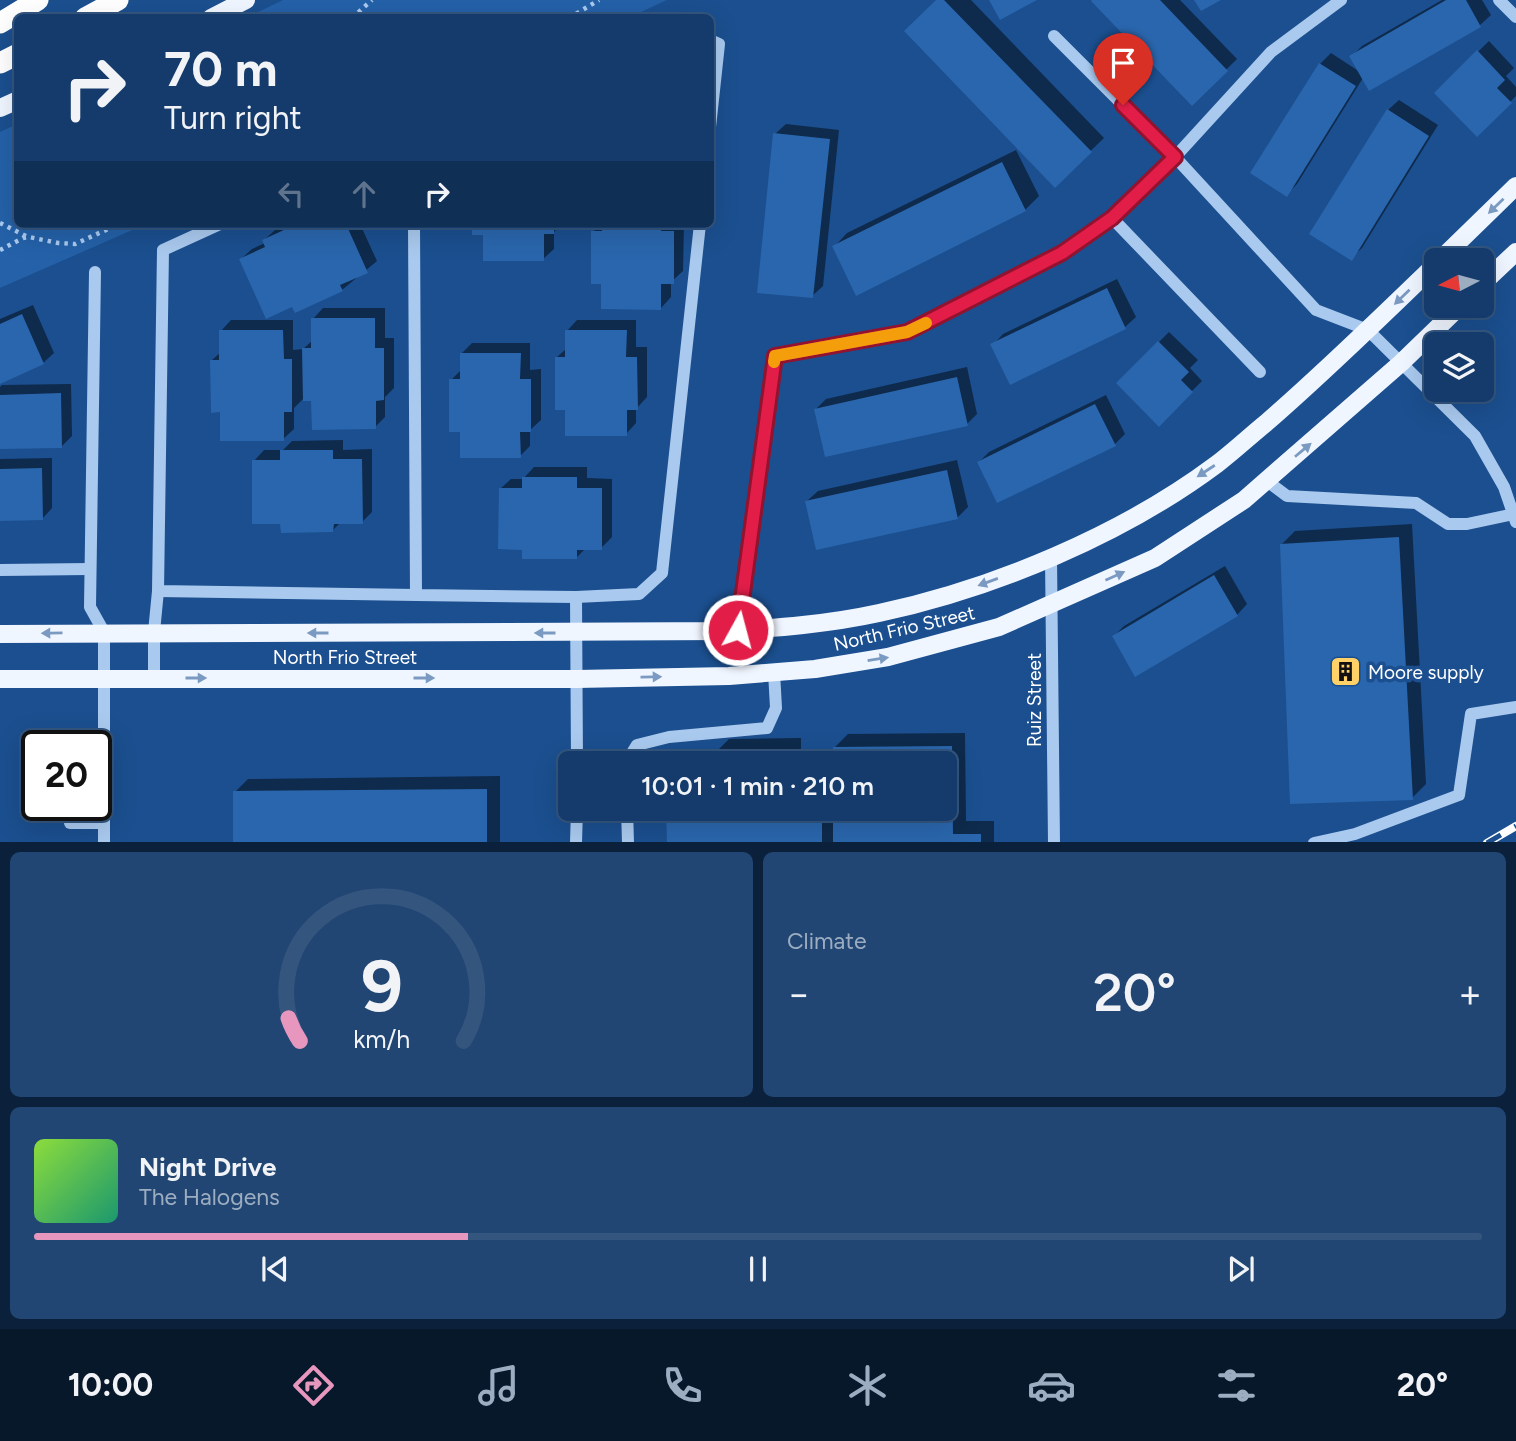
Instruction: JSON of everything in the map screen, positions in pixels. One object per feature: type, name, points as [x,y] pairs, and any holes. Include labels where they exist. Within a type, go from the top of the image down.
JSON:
[{"type":"highway","points":[[15,14],[38,0]]},
{"type":"highway","points":[[92,14],[118,0]]},
{"type":"main road","points":[[219,14],[246,0]]},
{"type":"main road","name":"North Frio Street","points":[[1452,248],[1516,186]]},
{"type":"main road","points":[[1494,273],[1516,252]]},
{"type":"main road","name":"North Frio Street","points":[[0,634],[576,634],[738,630],[809,624],[879,613],[984,584],[1051,557],[1133,518],[1217,464],[1286,406],[1424,276]]},
{"type":"main road","name":"North Frio Street","points":[[0,679],[729,676],[815,668],[888,657],[999,627],[1155,558],[1244,500],[1401,363],[1448,318]]},
{"type":"street","points":[[738,630],[775,356],[907,332],[1062,253],[1112,218],[1175,157],[1271,52],[1341,0]]},
{"type":"street","points":[[1499,0],[1516,17]]},
{"type":"street","points":[[1054,36],[1175,157],[1316,310],[1368,330],[1475,436],[1491,461],[1515,518],[1448,524],[1416,503],[1287,496],[1267,481]]},
{"type":"street","points":[[714,42],[719,44],[714,90]]},
{"type":"street","points":[[1112,218],[1261,372]]},
{"type":"street","points":[[154,678],[158,591],[163,250],[211,228]]},
{"type":"street","points":[[414,228],[416,596]]},
{"type":"street","points":[[158,591],[576,597],[639,594],[662,573],[701,228]]},
{"type":"street","points":[[95,272],[90,607],[104,632],[104,842]]},
{"type":"street","name":"Ruiz Street","points":[[1051,557],[1054,842]]},
{"type":"street","points":[[0,569],[90,569]]},
{"type":"street","points":[[576,597],[577,751]]},
{"type":"street","points":[[633,751],[637,745],[669,737],[767,728],[776,708],[774,672]]},
{"type":"street","points":[[1314,842],[1355,834],[1459,795],[1471,714],[1516,707]]},
{"type":"street","points":[[576,842],[577,821]]},
{"type":"street","points":[[627,821],[628,842]]},
{"type":"street","points":[[70,823],[104,823]]},
{"type":"path","points":[[356,14],[372,0]]},
{"type":"path","points":[[576,14],[599,0]]},
{"type":"path","points":[[0,223],[29,237],[75,244],[110,228]]},
{"type":"path","points":[[0,250],[29,237]]},
{"type":"shaded area","points":[[283,0],[667,0],[637,14],[254,14]]},
{"type":"shaded area","points":[[14,125],[14,228],[137,228],[0,288],[0,132]]},
{"type":"building","points":[[936,0],[944,0],[1092,152],[1055,188],[904,31]]},
{"type":"building","points":[[989,0],[1037,0],[1000,20]]},
{"type":"building","points":[[1092,0],[1160,0],[1228,71],[1192,106]]},
{"type":"building","points":[[1194,0],[1221,0],[1201,11]]},
{"type":"building","points":[[1446,0],[1466,0],[1481,27],[1369,91],[1349,56]]},
{"type":"building","points":[[1477,50],[1505,80],[1497,88],[1512,103],[1477,137],[1434,93]]},
{"type":"building","points":[[1319,63],[1356,86],[1287,197],[1250,173]]},
{"type":"building","points":[[1387,109],[1429,136],[1352,261],[1309,234]]},
{"type":"building","points":[[773,133],[830,139],[813,298],[757,293]]},
{"type":"building","points":[[1002,162],[1026,211],[856,296],[832,246]]},
{"type":"building","points":[[288,228],[348,228],[368,273],[340,285],[343,291],[295,313],[292,307],[266,319],[239,259],[265,247],[262,240]]},
{"type":"building","points":[[472,228],[554,228],[554,234],[544,234],[544,261],[483,261],[483,235],[472,235]]},
{"type":"building","points":[[602,228],[661,228],[661,231],[674,231],[674,284],[661,284],[661,310],[601,309],[601,284],[591,284],[591,231],[602,231]]},
{"type":"building","points":[[1107,288],[1126,329],[1010,385],[990,344]]},
{"type":"building","points":[[22,314],[44,364],[0,384],[0,324]]},
{"type":"building","points":[[311,318],[375,318],[375,348],[384,348],[384,400],[376,401],[376,429],[312,430],[311,401],[303,401],[302,348],[311,348]]},
{"type":"building","points":[[219,330],[283,330],[284,359],[292,359],[292,412],[284,412],[284,441],[220,441],[220,412],[211,413],[210,360],[219,360]]},
{"type":"building","points":[[565,330],[627,330],[626,357],[637,357],[638,410],[627,410],[627,436],[565,436],[565,410],[555,410],[555,357],[565,357]]},
{"type":"building","points":[[1158,341],[1189,372],[1181,380],[1193,392],[1159,427],[1116,383]]},
{"type":"building","points":[[460,353],[521,353],[520,379],[531,379],[531,432],[520,432],[521,458],[460,458],[460,432],[449,432],[449,379],[460,379]]},
{"type":"building","points":[[957,377],[968,426],[825,457],[814,409]]},
{"type":"building","points":[[61,393],[62,448],[0,449],[0,395]]},
{"type":"building","points":[[1095,404],[1116,446],[997,503],[977,462]]},
{"type":"building","points":[[280,450],[333,450],[333,459],[362,459],[363,524],[334,524],[333,532],[281,533],[280,524],[252,524],[252,460],[280,460]]},
{"type":"building","points":[[42,468],[43,520],[0,521],[0,469]]},
{"type":"building","points":[[947,470],[958,519],[816,550],[805,501]]},
{"type":"building","points":[[522,477],[577,477],[577,488],[602,488],[602,550],[577,550],[577,559],[522,559],[522,550],[498,549],[499,488],[522,488]]},
{"type":"building","name":"Moore supply","points":[[1399,537],[1413,800],[1290,804],[1280,544]]},
{"type":"building","points":[[1214,575],[1238,616],[1135,677],[1112,636]]},
{"type":"building","points":[[952,746],[952,751],[833,751],[833,747]]},
{"type":"building","points":[[487,789],[487,842],[233,842],[233,791]]},
{"type":"building","points":[[666,821],[822,821],[822,842],[667,842]]},
{"type":"building","points":[[833,821],[953,821],[953,834],[981,834],[981,842],[833,842]]},
{"type":"railway","points":[[1489,842],[1516,826]]},
{"type":"slow traffic","points":[[774,362],[775,356],[907,332],[926,323]]},
{"type":"place","name":"Moore supply","points":[[1345,672]]},
{"type":"route","points":[[738,630],[775,356],[907,332],[1062,253],[1112,218],[1175,157],[1123,105]]}]
